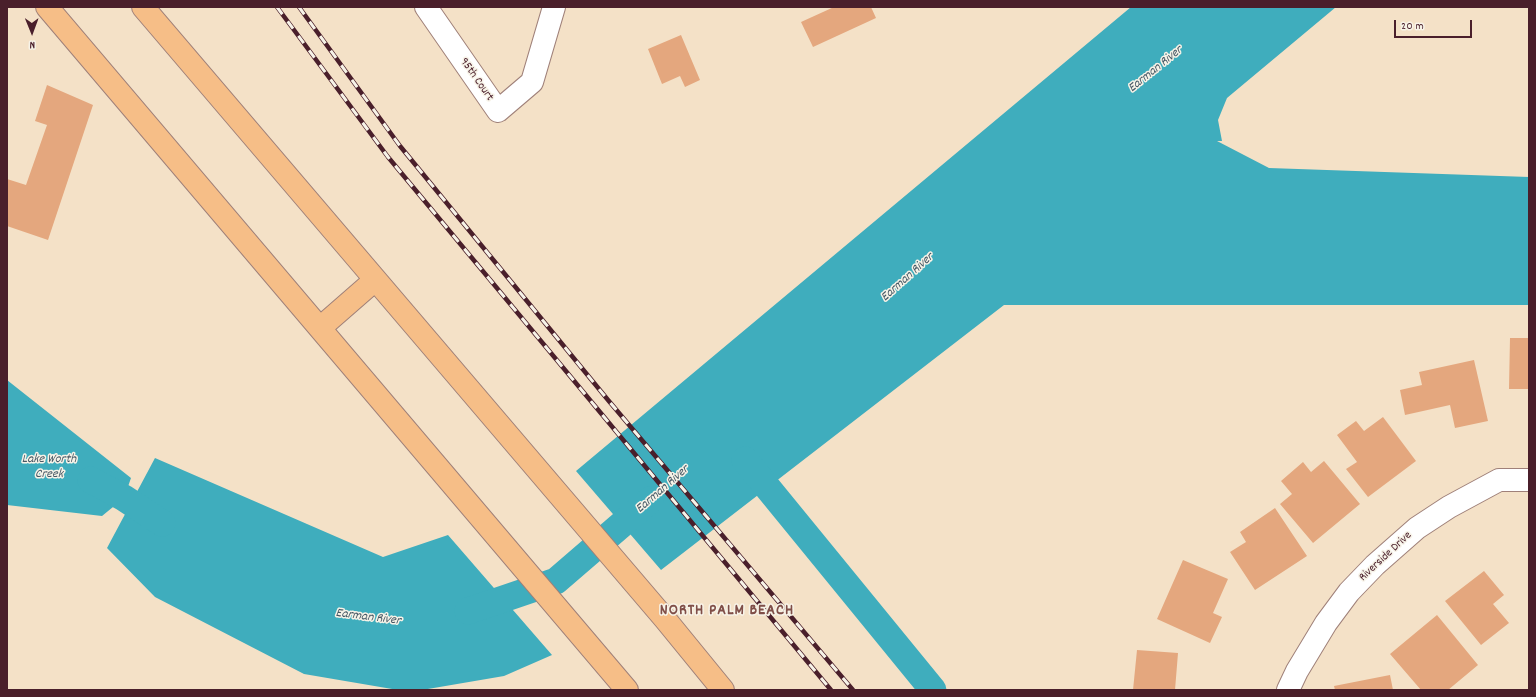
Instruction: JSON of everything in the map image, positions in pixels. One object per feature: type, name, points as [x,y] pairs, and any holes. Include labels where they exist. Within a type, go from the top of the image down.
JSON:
[{"type":"main road","points":[[46,7],[468,501],[627,690]]},
{"type":"main road","points":[[143,7],[665,619],[723,690]]},
{"type":"main road","points":[[320,328],[375,280]]},
{"type":"street","name":"95th Court","points":[[426,7],[498,111],[532,82],[554,7]]},
{"type":"street","name":"Riverside Drive","points":[[1288,690],[1297,671],[1326,623],[1349,592],[1375,565],[1418,528],[1449,507],[1499,480],[1529,480]]},
{"type":"water","points":[[1131,7],[1336,7],[1227,98],[1218,120],[1222,141],[1217,141],[1269,168],[1529,177],[1529,305],[1004,305],[661,570],[576,471]]},
{"type":"water","name":"Lake Worth Creek","points":[[7,380],[131,478],[124,498],[102,516],[7,505]]},
{"type":"water","points":[[155,458],[383,557],[448,535],[552,655],[504,676],[422,690],[398,690],[304,674],[155,597],[107,548]]},
{"type":"building","points":[[834,7],[871,7],[876,18],[813,47],[801,22]]},
{"type":"building","points":[[681,35],[700,80],[685,87],[680,76],[662,84],[648,49]]},
{"type":"building","points":[[47,85],[93,105],[48,240],[7,226],[7,179],[26,185],[47,125],[35,121]]},
{"type":"building","points":[[1510,338],[1529,338],[1529,389],[1509,389]]},
{"type":"building","points":[[1474,360],[1488,421],[1455,428],[1450,405],[1405,415],[1400,390],[1422,385],[1419,372]]},
{"type":"building","points":[[1383,417],[1416,461],[1368,497],[1346,469],[1357,462],[1337,435],[1356,421],[1364,431]]},
{"type":"building","points":[[1324,461],[1360,504],[1313,543],[1280,504],[1292,494],[1281,481],[1303,462],[1311,472]]},
{"type":"building","points":[[1275,508],[1307,556],[1255,590],[1230,552],[1246,542],[1240,532]]},
{"type":"building","points":[[1183,560],[1228,579],[1213,613],[1222,617],[1210,643],[1157,619]]},
{"type":"building","points":[[1484,571],[1504,595],[1493,604],[1509,623],[1481,645],[1445,601]]},
{"type":"building","points":[[1437,615],[1478,665],[1448,690],[1421,690],[1390,654]]},
{"type":"building","points":[[1137,650],[1178,653],[1175,690],[1133,690]]},
{"type":"building","points":[[1390,675],[1393,690],[1335,690],[1334,686]]},
{"type":"waterway","points":[[745,460],[933,690]]},
{"type":"waterway","name":"Earman River","points":[[91,480],[124,498],[162,523]]},
{"type":"waterway","name":"Earman River","points":[[468,611],[556,581],[650,500]]},
{"type":"railway","points":[[277,7],[388,157],[831,690]]},
{"type":"railway","points":[[299,7],[400,146],[608,400],[853,690]]},
{"type":"district","name":"NORTH PALM BEACH","points":[[727,612]]}]
